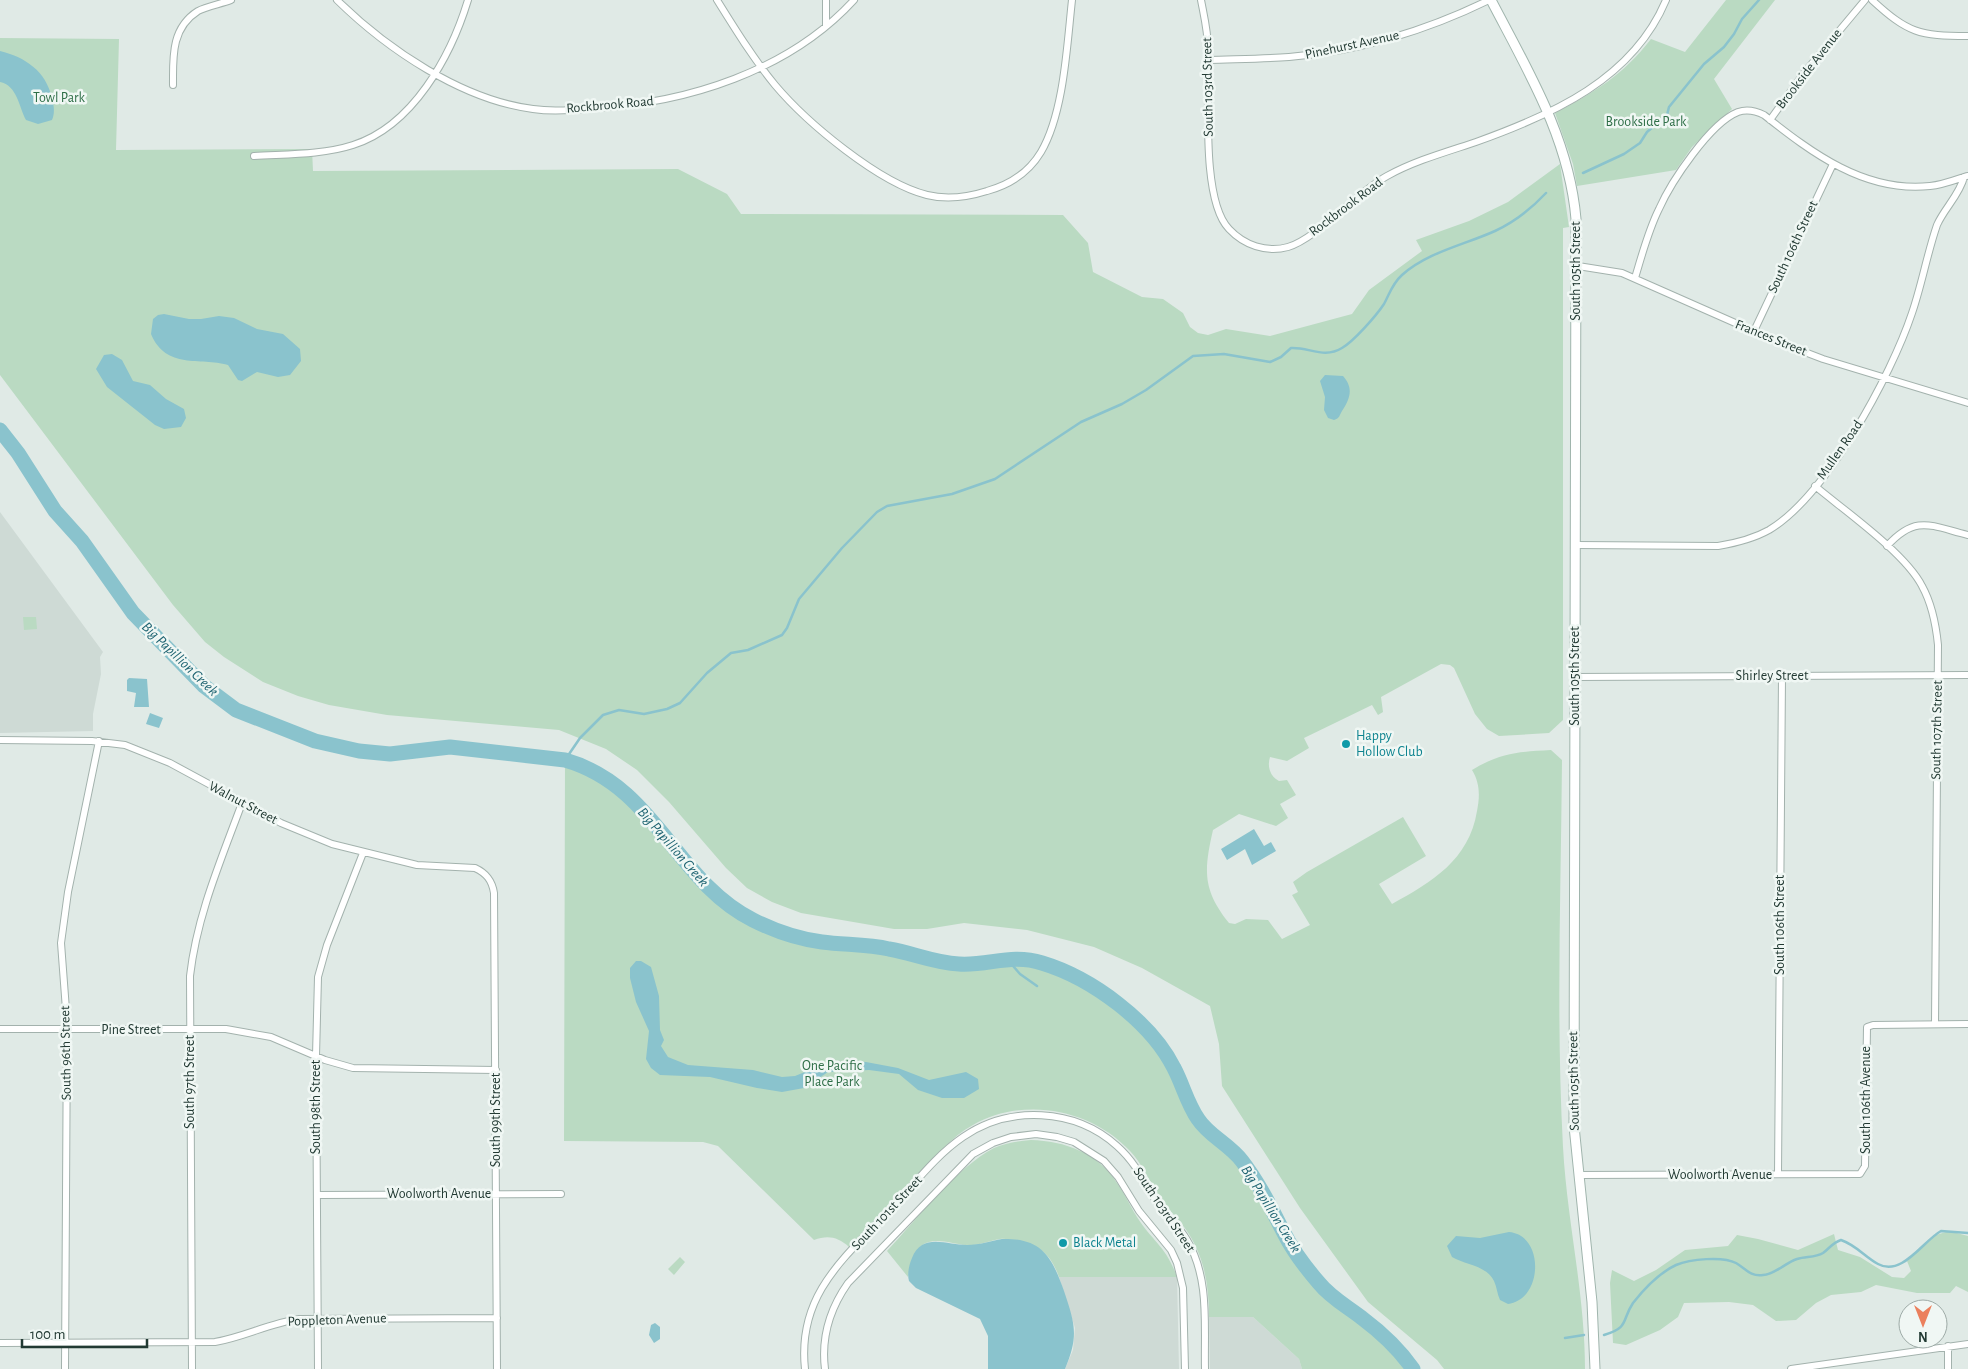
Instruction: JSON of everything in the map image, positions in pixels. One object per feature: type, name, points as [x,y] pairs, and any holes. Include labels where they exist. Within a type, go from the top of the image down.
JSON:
[{"type":"street","points":[[173,85],[175,38],[182,24],[198,11],[231,0]]},
{"type":"street","name":"Rockbrook Road","points":[[337,0],[367,28],[435,73],[464,88],[491,98],[532,109],[561,110],[631,106],[671,99],[696,92],[761,66],[801,44],[826,26],[854,0]]},
{"type":"street","points":[[254,156],[304,153],[344,147],[361,142],[386,128],[416,100],[435,73],[456,33],[468,0]]},
{"type":"street","points":[[718,0],[776,87],[806,117],[847,151],[904,186],[940,197],[981,193],[1007,183],[1024,172],[1041,151],[1056,111],[1072,0]]},
{"type":"street","points":[[826,0],[826,26]]},
{"type":"street","name":"South 103rd Street","points":[[1201,0],[1206,28],[1208,60],[1210,174]]},
{"type":"street","name":"Pinehurst Avenue","points":[[1208,60],[1290,57],[1350,48],[1392,38],[1490,0]]},
{"type":"street","name":"South 105th Street","points":[[1490,0],[1548,111],[1563,148],[1571,180],[1576,219],[1578,266],[1574,1076],[1578,1175],[1592,1302],[1595,1369]]},
{"type":"street","name":"Rockbrook Road","points":[[1210,174],[1218,208],[1227,228],[1249,244],[1262,248],[1279,249],[1292,246],[1305,238],[1354,197],[1390,174],[1495,135],[1548,111],[1594,86],[1627,60],[1646,38],[1666,0]]},
{"type":"street","name":"Brookside Avenue","points":[[1635,278],[1658,210],[1674,180],[1698,148],[1715,130],[1739,112],[1753,111],[1770,120],[1804,72],[1865,0]]},
{"type":"street","points":[[1872,0],[1892,18],[1911,30],[1927,35],[1968,36]]},
{"type":"street","points":[[1770,120],[1833,164],[1865,179],[1901,186],[1931,186],[1966,177]]},
{"type":"street","name":"South 106th Street","points":[[1754,331],[1833,164]]},
{"type":"street","name":"Mullen Road","points":[[1576,545],[1698,547],[1738,543],[1758,535],[1780,522],[1796,508],[1815,486],[1855,431],[1885,378],[1912,314],[1937,225],[1943,212],[1966,177]]},
{"type":"street","name":"Frances Street","points":[[1578,266],[1609,270],[1635,278],[1754,331],[1823,359],[1968,403]]},
{"type":"street","name":"South 107th Street","points":[[1815,486],[1907,565],[1922,586],[1936,625],[1935,1024]]},
{"type":"street","points":[[1887,546],[1905,530],[1917,525],[1934,525],[1968,536]]},
{"type":"street","name":"Shirley Street","points":[[1576,677],[1968,675]]},
{"type":"street","name":"South 106th Street","points":[[1778,1174],[1782,676]]},
{"type":"street","name":"Walnut Street","points":[[0,740],[98,741],[125,745],[155,756],[305,835],[363,853],[417,865],[465,866],[486,874]]},
{"type":"street","name":"South 96th Street","points":[[65,1369],[67,1030],[62,964],[63,921],[98,741]]},
{"type":"street","name":"South 97th Street","points":[[192,1369],[190,976],[197,929],[242,803]]},
{"type":"street","name":"South 98th Street","points":[[318,1369],[316,996],[320,968],[363,853]]},
{"type":"street","name":"South 99th Street","points":[[486,874],[494,893],[497,1369]]},
{"type":"street","points":[[1935,1024],[1968,1024]]},
{"type":"street","name":"South 106th Avenue","points":[[1862,1173],[1865,1166],[1868,1027],[1873,1025],[1935,1024]]},
{"type":"street","name":"Pine Street","points":[[0,1029],[226,1030],[258,1033],[283,1041],[342,1066],[364,1070],[496,1070]]},
{"type":"street","name":"South 103rd Street","points":[[1036,1115],[1072,1120],[1110,1140],[1134,1164],[1158,1205],[1181,1231],[1195,1257],[1204,1288],[1204,1369]]},
{"type":"street","name":"South 101st Street","points":[[805,1369],[804,1344],[810,1312],[833,1270],[938,1159],[961,1138],[996,1120],[1036,1115]]},
{"type":"street","name":"South 103rd Street","points":[[1036,1134],[1074,1142],[1098,1156],[1118,1177],[1139,1211],[1167,1245],[1177,1263],[1183,1288],[1185,1369]]},
{"type":"street","name":"South 101st Street","points":[[825,1369],[824,1345],[827,1325],[834,1306],[848,1283],[973,1154],[1002,1140],[1036,1134]]},
{"type":"street","name":"Woolworth Avenue","points":[[1578,1175],[1862,1173]]},
{"type":"street","name":"Woolworth Avenue","points":[[317,1195],[561,1194]]},
{"type":"street","name":"Poppleton Avenue","points":[[0,1343],[192,1343],[230,1340],[286,1321],[318,1319],[497,1318]]},
{"type":"street","points":[[1948,1346],[1968,1344]]},
{"type":"street","points":[[1791,1369],[1928,1349]]},
{"type":"street","points":[[1948,1349],[1948,1369]]},
{"type":"shaded area","points":[[0,512],[103,652],[100,657],[101,674],[93,714],[93,731],[0,733]]},
{"type":"shaded area","points":[[1059,1277],[1177,1277],[1179,1369],[1065,1369],[1073,1350],[1075,1328]]},
{"type":"shaded area","points":[[1209,1317],[1253,1317],[1299,1359],[1302,1369],[1210,1369]]},
{"type":"green space","name":"Brookside Park","points":[[1726,0],[1775,0],[1714,79],[1732,109],[1692,147],[1676,170],[1577,186],[1573,164],[1555,113],[1608,82],[1630,63],[1651,39],[1685,52]]},
{"type":"green space","name":"Happy Hollow Club","points":[[0,38],[119,39],[116,150],[312,149],[313,171],[678,169],[727,194],[741,214],[1063,215],[1088,243],[1093,272],[1142,297],[1163,299],[1183,313],[1190,327],[1198,333],[1208,335],[1226,329],[1270,336],[1352,314],[1369,290],[1422,251],[1416,240],[1469,221],[1508,202],[1560,164],[1569,227],[1563,228],[1563,720],[1549,733],[1499,736],[1487,729],[1475,714],[1454,668],[1450,665],[1441,664],[1381,697],[1383,712],[1378,715],[1372,705],[1304,738],[1309,748],[1287,761],[1270,757],[1269,768],[1271,774],[1279,781],[1287,780],[1296,795],[1280,804],[1288,818],[1276,826],[1239,814],[1213,830],[1207,868],[1210,889],[1214,900],[1229,923],[1235,924],[1246,919],[1268,920],[1282,939],[1310,925],[1292,895],[1298,892],[1293,882],[1307,872],[1403,817],[1426,856],[1379,884],[1392,904],[1434,878],[1457,856],[1466,843],[1473,828],[1479,800],[1478,785],[1472,770],[1501,756],[1519,752],[1551,750],[1562,760],[1559,1002],[1561,1099],[1565,1175],[1582,1313],[1585,1369],[1444,1369],[1437,1360],[1368,1302],[1300,1208],[1222,1086],[1219,1044],[1210,1006],[1142,968],[1094,947],[1027,930],[964,923],[927,929],[894,929],[801,913],[772,902],[747,888],[726,868],[669,802],[637,770],[606,749],[559,730],[387,715],[329,705],[298,696],[263,682],[224,657],[205,642],[173,605],[0,375]]},
{"type":"green space","points":[[23,617],[36,617],[37,629],[24,630]]},
{"type":"green space","name":"One Pacific Place Park","points":[[565,760],[596,773],[622,790],[644,812],[704,882],[726,903],[770,928],[813,941],[881,947],[950,963],[970,964],[1010,959],[1031,960],[1061,970],[1080,979],[1118,1004],[1150,1034],[1163,1051],[1174,1068],[1198,1119],[1237,1155],[1248,1169],[1291,1246],[1314,1277],[1334,1298],[1383,1335],[1402,1354],[1413,1369],[1302,1369],[1299,1359],[1253,1317],[1209,1317],[1208,1293],[1201,1259],[1191,1237],[1159,1197],[1141,1165],[1130,1151],[1096,1125],[1056,1111],[1035,1109],[993,1116],[957,1135],[849,1247],[833,1238],[814,1240],[718,1146],[703,1142],[564,1141]]},
{"type":"green space","points":[[1031,1140],[1068,1146],[1090,1156],[1100,1164],[1123,1191],[1134,1213],[1168,1258],[1177,1277],[1059,1277],[1052,1262],[1043,1252],[1023,1242],[1004,1239],[970,1245],[931,1241],[921,1246],[913,1256],[908,1277],[887,1251],[965,1168],[994,1148],[1012,1142]]},
{"type":"green space","points":[[1949,1231],[1968,1236],[1968,1292],[1956,1286],[1950,1293],[1917,1293],[1876,1285],[1861,1292],[1831,1295],[1816,1303],[1796,1320],[1776,1321],[1753,1305],[1729,1302],[1684,1303],[1678,1317],[1660,1330],[1626,1345],[1613,1343],[1610,1283],[1612,1270],[1634,1281],[1656,1270],[1685,1250],[1728,1246],[1737,1235],[1798,1250],[1834,1234],[1838,1250],[1860,1257],[1892,1277],[1904,1278],[1911,1271],[1907,1261],[1936,1235]]},
{"type":"green space","points":[[680,1257],[685,1262],[674,1275],[668,1269]]},
{"type":"water","points":[[0,51],[26,61],[40,73],[49,88],[52,98],[54,115],[52,120],[38,124],[26,120],[14,92],[6,84],[0,82]]},
{"type":"water","points":[[164,314],[189,319],[219,316],[234,318],[257,329],[283,334],[300,349],[301,361],[290,375],[278,377],[257,372],[242,381],[238,380],[228,365],[185,360],[165,353],[157,345],[151,334],[153,319],[158,315]]},
{"type":"water","points":[[112,354],[122,360],[133,381],[150,385],[166,399],[184,409],[186,418],[181,427],[164,429],[155,425],[107,387],[96,369],[104,355]]},
{"type":"water","points":[[1325,375],[1343,376],[1350,389],[1347,402],[1339,417],[1334,420],[1328,418],[1324,410],[1325,397],[1320,381]]},
{"type":"water","points":[[129,678],[147,679],[149,707],[134,707],[136,693],[127,691],[127,680]]},
{"type":"water","points":[[150,713],[163,718],[159,728],[146,724]]},
{"type":"water","points":[[1254,829],[1264,846],[1271,842],[1276,851],[1252,865],[1245,849],[1227,860],[1221,849]]},
{"type":"water","points":[[636,961],[641,961],[651,967],[659,996],[660,1030],[664,1040],[661,1046],[668,1057],[688,1065],[753,1070],[782,1077],[795,1076],[822,1065],[846,1061],[866,1062],[898,1068],[929,1080],[966,1072],[978,1079],[979,1089],[964,1098],[942,1098],[918,1090],[899,1074],[869,1070],[828,1072],[804,1088],[782,1092],[710,1077],[660,1075],[651,1068],[646,1059],[649,1031],[636,1002],[630,978],[630,968]]},
{"type":"water","points":[[1509,1232],[1521,1236],[1529,1244],[1534,1255],[1535,1268],[1533,1280],[1528,1291],[1520,1300],[1508,1304],[1500,1300],[1495,1283],[1486,1272],[1481,1268],[1452,1257],[1447,1246],[1456,1236],[1480,1238]]},
{"type":"water","points":[[1002,1239],[1027,1242],[1036,1246],[1044,1252],[1055,1268],[1068,1302],[1074,1330],[1072,1348],[1065,1369],[988,1369],[988,1336],[980,1319],[916,1288],[909,1281],[908,1272],[911,1261],[916,1250],[922,1245],[929,1242],[943,1242],[971,1245]]},
{"type":"water","points":[[655,1323],[660,1327],[660,1339],[654,1343],[649,1335],[651,1325]]},
{"type":"waterway","points":[[1583,173],[1624,154],[1640,143],[1647,132],[1667,115],[1669,107],[1704,64],[1724,47],[1742,19],[1759,0]]},
{"type":"waterway","points":[[565,760],[580,738],[603,715],[619,710],[644,714],[667,709],[680,703],[707,673],[731,653],[748,650],[782,635],[787,628],[799,599],[842,548],[877,512],[887,506],[952,494],[995,479],[1081,422],[1122,404],[1146,390],[1193,356],[1224,354],[1270,362],[1281,357],[1291,348],[1323,353],[1342,348],[1370,321],[1384,304],[1396,282],[1412,267],[1423,260],[1502,227],[1535,204],[1546,193]]},
{"type":"waterway","name":"Big Papillion Creek","points":[[0,430],[18,453],[55,511],[82,541],[133,613],[204,686],[236,710],[315,741],[359,751],[390,754],[450,747],[565,760],[596,773],[622,790],[644,812],[704,882],[726,903],[770,928],[813,941],[881,947],[950,963],[970,964],[1010,959],[1031,960],[1061,970],[1100,991],[1135,1019],[1151,1034],[1164,1051],[1198,1119],[1237,1155],[1248,1169],[1291,1246],[1314,1277],[1329,1293],[1383,1335],[1413,1369]]},
{"type":"waterway","points":[[1006,958],[1020,974],[1037,986]]},
{"type":"waterway","points":[[1604,1335],[1618,1329],[1624,1323],[1633,1303],[1652,1282],[1670,1268],[1682,1263],[1706,1259],[1730,1261],[1755,1275],[1763,1275],[1772,1273],[1797,1259],[1820,1255],[1841,1240],[1878,1264],[1887,1267],[1904,1262],[1941,1231],[1968,1233]]},
{"type":"waterway","points":[[1565,1338],[1584,1335]]},
{"type":"place","name":"Happy Hollow Club","points":[[1346,744]]},
{"type":"place","name":"Black Metal","points":[[1063,1243]]},
{"type":"park label","name":"Towl Park","points":[[59,98]]}]
